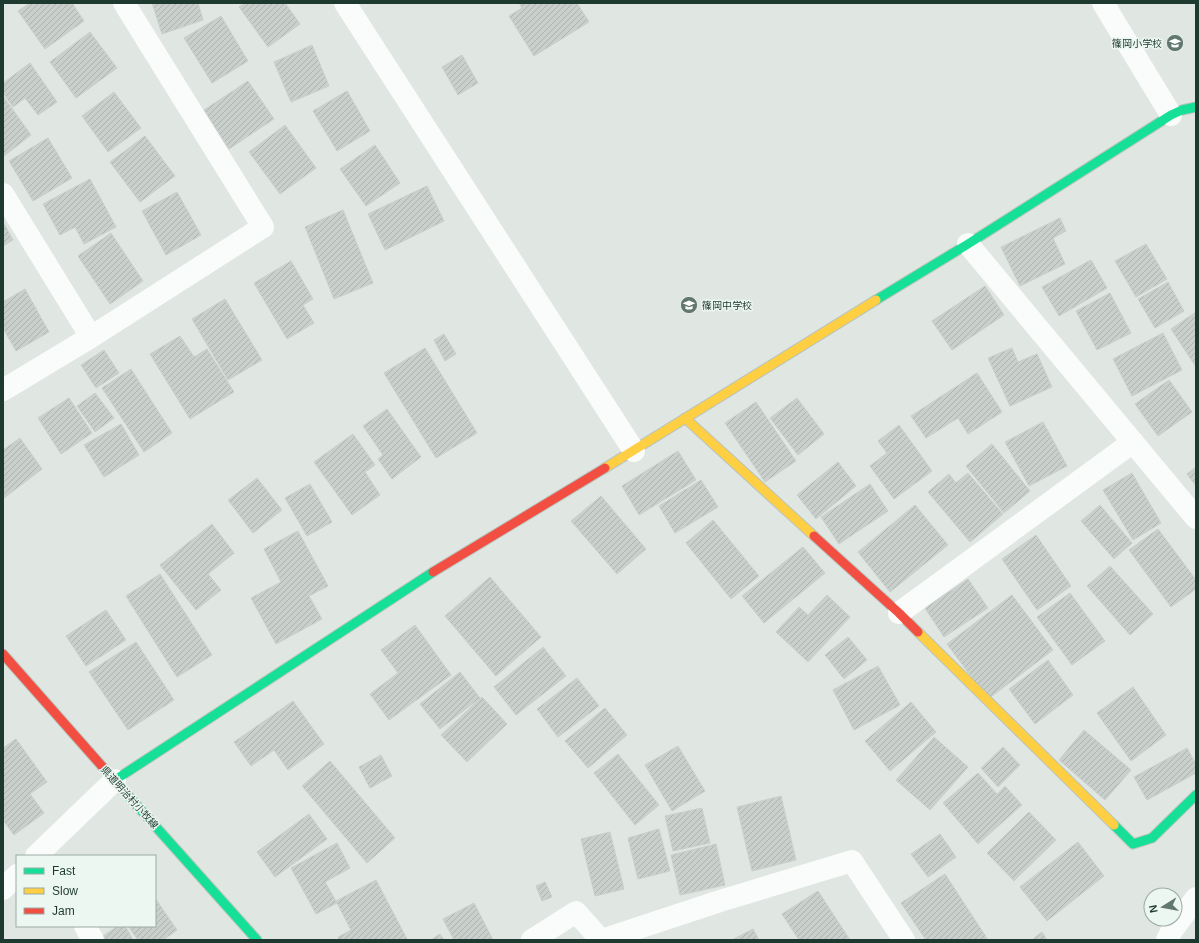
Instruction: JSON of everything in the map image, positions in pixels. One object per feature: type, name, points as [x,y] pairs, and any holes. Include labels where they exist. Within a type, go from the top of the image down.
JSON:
[{"type":"street","points":[[3,390],[91,337],[263,227],[124,3]]},
{"type":"street","points":[[345,3],[634,451]]},
{"type":"street","points":[[1103,3],[1171,115]]},
{"type":"street","points":[[41,854],[115,780],[449,561],[634,451],[968,244],[1171,115],[1182,110],[1196,107]]},
{"type":"street","points":[[3,194],[91,337]]},
{"type":"street","points":[[968,244],[1196,518]]},
{"type":"street","points":[[685,418],[900,614],[1133,844],[1152,838],[1196,794]]},
{"type":"street","points":[[900,614],[1133,442]]},
{"type":"street","name":"県道明治村小牧線","points":[[3,654],[257,940]]},
{"type":"street","points":[[532,940],[576,912],[601,940],[720,901],[852,861],[904,940]]},
{"type":"street","points":[[3,889],[16,876]]},
{"type":"street","points":[[1168,940],[1171,932],[1196,898]]},
{"type":"street","points":[[86,927],[93,940]]},
{"type":"building","points":[[30,3],[72,3],[84,21],[45,49],[18,11]]},
{"type":"building","points":[[152,3],[198,3],[203,20],[162,34]]},
{"type":"building","points":[[245,3],[285,3],[300,24],[268,47],[239,7]]},
{"type":"building","points":[[519,3],[577,3],[589,22],[534,56],[509,16],[522,8]]},
{"type":"building","points":[[221,16],[248,61],[212,83],[184,38]]},
{"type":"building","points":[[90,32],[117,68],[76,98],[50,62]]},
{"type":"building","points":[[312,45],[329,86],[291,102],[274,62]]},
{"type":"building","points":[[462,55],[478,83],[458,95],[442,67]]},
{"type":"building","points":[[30,63],[57,102],[38,115],[25,98],[13,107],[3,93],[3,83]]},
{"type":"building","points":[[248,81],[274,119],[229,149],[204,110]]},
{"type":"building","points":[[347,91],[370,131],[337,151],[313,111]]},
{"type":"building","points":[[114,92],[141,128],[108,152],[82,116]]},
{"type":"building","points":[[3,96],[31,135],[4,156],[3,155]]},
{"type":"building","points":[[285,125],[316,168],[280,194],[249,152]]},
{"type":"building","points":[[145,136],[175,176],[140,202],[110,162]]},
{"type":"building","points":[[48,138],[72,178],[33,201],[9,161]]},
{"type":"building","points":[[375,145],[400,183],[366,206],[340,169]]},
{"type":"building","points":[[90,179],[116,227],[84,244],[75,227],[60,235],[43,204]]},
{"type":"building","points":[[427,186],[444,221],[385,250],[368,214]]},
{"type":"building","points":[[177,192],[201,235],[166,255],[142,211]]},
{"type":"building","points":[[343,210],[373,283],[334,299],[305,227]]},
{"type":"building","points":[[1060,218],[1066,231],[1053,238],[1065,264],[1020,286],[1001,247]]},
{"type":"building","points":[[3,222],[13,240],[3,246]]},
{"type":"building","points":[[111,233],[143,281],[110,304],[78,256]]},
{"type":"building","points":[[1146,244],[1167,279],[1136,297],[1115,261]]},
{"type":"building","points":[[1091,260],[1107,288],[1059,316],[1042,287]]},
{"type":"building","points":[[291,261],[313,299],[303,305],[314,323],[287,339],[254,283]]},
{"type":"building","points":[[1168,282],[1184,311],[1155,328],[1138,299]]},
{"type":"building","points":[[985,286],[1004,315],[952,350],[932,321]]},
{"type":"building","points":[[25,289],[49,332],[16,351],[3,328],[3,302]]},
{"type":"building","points":[[1110,293],[1131,333],[1097,350],[1076,311]]},
{"type":"building","points":[[225,299],[262,360],[228,380],[192,319]]},
{"type":"building","points":[[1196,312],[1196,367],[1171,329]]},
{"type":"building","points":[[1163,333],[1182,370],[1132,396],[1113,359]]},
{"type":"building","points":[[444,334],[456,354],[445,361],[434,340]]},
{"type":"building","points":[[180,336],[194,357],[207,349],[234,392],[190,419],[150,354]]},
{"type":"building","points":[[425,348],[477,433],[436,458],[384,373]]},
{"type":"building","points":[[1012,348],[1018,362],[1037,354],[1052,387],[1010,406],[988,358]]},
{"type":"building","points":[[104,350],[119,373],[96,388],[81,365]]},
{"type":"building","points":[[131,369],[172,433],[144,452],[102,388]]},
{"type":"building","points":[[977,373],[1002,412],[968,434],[958,418],[926,438],[911,416]]},
{"type":"building","points":[[1169,380],[1192,412],[1158,436],[1135,404]]},
{"type":"building","points":[[95,393],[114,418],[95,432],[77,406]]},
{"type":"building","points":[[69,398],[92,433],[61,454],[38,418]]},
{"type":"building","points":[[797,398],[824,434],[798,455],[770,418]]},
{"type":"building","points":[[756,402],[796,461],[765,482],[725,423]]},
{"type":"building","points":[[387,409],[421,457],[392,479],[378,459],[383,455],[363,426]]},
{"type":"building","points":[[1043,422],[1067,466],[1029,486],[1005,442]]},
{"type":"building","points":[[121,424],[139,455],[104,477],[84,445]]},
{"type":"building","points":[[899,425],[932,471],[894,499],[870,466],[887,453],[878,441]]},
{"type":"building","points":[[353,434],[375,465],[365,472],[380,495],[352,515],[314,462]]},
{"type":"building","points":[[20,438],[42,469],[4,498],[3,450]]},
{"type":"building","points":[[992,444],[1030,491],[1004,513],[966,466]]},
{"type":"building","points":[[678,451],[696,480],[639,515],[622,486]]},
{"type":"building","points":[[838,462],[856,486],[816,519],[797,495]]},
{"type":"building","points":[[1196,467],[1196,486],[1187,474]]},
{"type":"building","points":[[968,473],[1003,514],[970,542],[928,492],[949,474],[956,483]]},
{"type":"building","points":[[1132,473],[1161,523],[1133,540],[1103,490]]},
{"type":"building","points":[[257,478],[282,510],[253,533],[228,500]]},
{"type":"building","points":[[701,480],[718,507],[675,533],[659,506]]},
{"type":"building","points":[[310,484],[332,522],[307,536],[285,498]]},
{"type":"building","points":[[870,484],[888,511],[839,544],[821,517]]},
{"type":"building","points":[[601,496],[646,549],[617,574],[571,521]]},
{"type":"building","points":[[915,505],[948,545],[890,592],[858,552]]},
{"type":"building","points":[[1100,505],[1132,543],[1114,559],[1081,521]]},
{"type":"building","points":[[713,520],[759,576],[731,599],[686,543]]},
{"type":"building","points":[[212,524],[234,553],[208,574],[221,590],[196,610],[160,565]]},
{"type":"building","points":[[1158,529],[1196,580],[1196,589],[1171,607],[1129,550]]},
{"type":"building","points":[[298,531],[328,586],[309,596],[322,619],[276,644],[251,598],[281,582],[264,549]]},
{"type":"building","points":[[1036,535],[1071,586],[1037,610],[1002,559]]},
{"type":"building","points":[[803,547],[825,573],[764,623],[742,596]]},
{"type":"building","points":[[1110,566],[1153,614],[1130,635],[1087,586]]},
{"type":"building","points":[[160,574],[212,655],[177,677],[126,596]]},
{"type":"building","points":[[490,577],[541,637],[496,676],[445,616]]},
{"type":"building","points":[[968,579],[988,608],[944,637],[925,608]]},
{"type":"building","points":[[1070,593],[1105,641],[1072,665],[1037,617]]},
{"type":"building","points":[[827,595],[850,617],[808,662],[776,632],[799,607],[808,615]]},
{"type":"building","points":[[1012,595],[1053,650],[988,699],[947,644]]},
{"type":"building","points":[[106,610],[126,640],[86,666],[66,636]]},
{"type":"building","points":[[415,625],[451,675],[389,720],[370,694],[398,673],[381,650]]},
{"type":"building","points":[[848,637],[867,660],[844,679],[825,655]]},
{"type":"building","points":[[136,642],[174,700],[128,730],[89,672]]},
{"type":"building","points":[[543,647],[566,676],[516,715],[494,687]]},
{"type":"building","points":[[1048,660],[1073,695],[1035,724],[1009,689]]},
{"type":"building","points":[[878,666],[900,705],[854,730],[833,690]]},
{"type":"building","points":[[460,672],[480,698],[440,729],[420,704]]},
{"type":"building","points":[[577,678],[599,706],[558,737],[537,709]]},
{"type":"building","points":[[1133,687],[1166,735],[1131,761],[1097,713]]},
{"type":"building","points":[[482,697],[507,724],[467,762],[441,735]]},
{"type":"building","points":[[293,701],[324,744],[288,770],[274,750],[251,766],[234,742]]},
{"type":"building","points":[[911,702],[936,732],[890,771],[865,741]]},
{"type":"building","points":[[605,708],[627,735],[588,768],[565,741]]},
{"type":"building","points":[[1084,730],[1131,770],[1105,800],[1059,760]]},
{"type":"building","points":[[934,737],[968,767],[930,810],[896,780]]},
{"type":"building","points":[[16,739],[47,782],[30,794],[44,813],[14,835],[3,820],[3,748]]},
{"type":"building","points":[[678,746],[705,791],[672,811],[645,765]]},
{"type":"building","points":[[1003,747],[1020,765],[998,787],[981,768]]},
{"type":"building","points":[[1187,748],[1196,764],[1196,773],[1147,800],[1134,777]]},
{"type":"building","points":[[618,754],[659,805],[635,825],[594,773]]},
{"type":"building","points":[[381,755],[392,776],[370,788],[359,767]]},
{"type":"building","points":[[330,761],[395,838],[367,863],[302,786]]},
{"type":"building","points":[[978,773],[997,794],[1005,786],[1022,805],[978,844],[943,803]]},
{"type":"building","points":[[781,796],[796,860],[752,871],[737,807]]},
{"type":"building","points":[[702,808],[710,843],[673,851],[665,816]]},
{"type":"building","points":[[1029,812],[1056,840],[1014,881],[987,853]]},
{"type":"building","points":[[309,814],[327,839],[275,877],[257,852]]},
{"type":"building","points":[[659,829],[670,871],[638,879],[628,838]]},
{"type":"building","points":[[610,832],[624,889],[595,896],[581,839]]},
{"type":"building","points":[[940,834],[956,857],[928,877],[911,854]]},
{"type":"building","points":[[1078,842],[1104,876],[1047,921],[1020,887]]},
{"type":"building","points":[[337,843],[350,868],[325,882],[337,903],[316,914],[291,868]]},
{"type":"building","points":[[716,844],[725,885],[680,895],[671,855]]},
{"type":"building","points":[[945,874],[988,940],[926,940],[901,903]]},
{"type":"building","points":[[376,880],[407,939],[339,940],[338,937],[351,930],[336,901]]},
{"type":"building","points":[[545,882],[552,897],[542,901],[536,886]]},
{"type":"building","points":[[818,891],[850,940],[799,940],[782,914]]},
{"type":"building","points":[[156,899],[177,930],[163,940],[138,940],[129,927],[156,927]]},
{"type":"building","points":[[474,903],[493,940],[454,940],[443,919]]},
{"type":"building","points":[[116,927],[126,927],[133,940],[106,940],[103,936]]},
{"type":"building","points":[[753,929],[759,940],[732,940]]},
{"type":"building","points":[[1042,932],[1047,940],[1032,940]]},
{"type":"building","points":[[440,934],[444,940],[431,940]]},
{"type":"traffic: fast","points":[[876,300],[968,244],[1171,115],[1182,110],[1196,107]]},
{"type":"traffic: fast","points":[[115,780],[433,572]]},
{"type":"traffic: fast","points":[[123,790],[257,940]]},
{"type":"traffic: fast","points":[[1114,825],[1133,844],[1152,838],[1196,795]]},
{"type":"traffic: slow","points":[[605,468],[876,300]]},
{"type":"traffic: slow","points":[[685,418],[814,536]]},
{"type":"traffic: slow","points":[[918,632],[1114,825]]},
{"type":"traffic: jam","points":[[433,572],[605,468]]},
{"type":"traffic: jam","points":[[814,536],[918,632]]},
{"type":"traffic: jam","points":[[3,654],[123,790]]},
{"type":"place","name":"篠岡小学校","points":[[1175,43]]},
{"type":"place","name":"篠岡中学校","points":[[689,305]]}]
